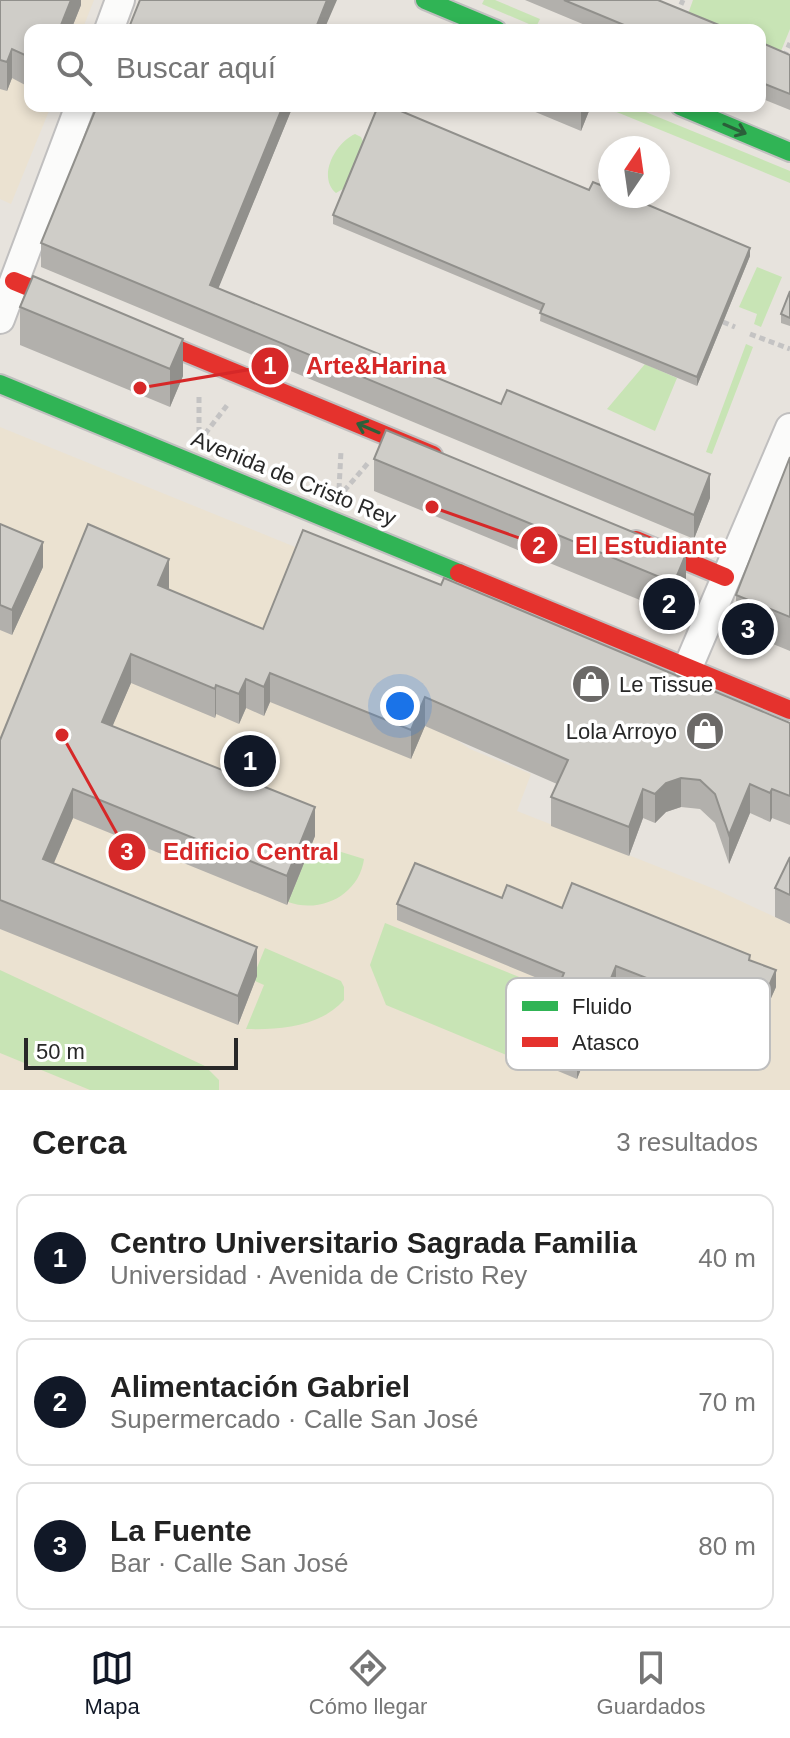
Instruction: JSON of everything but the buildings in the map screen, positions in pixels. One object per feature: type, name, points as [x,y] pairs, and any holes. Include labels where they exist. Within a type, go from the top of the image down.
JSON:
[{"type":"street","points":[[111,24],[120,0]]},
{"type":"street","points":[[429,1],[483,24]]},
{"type":"street","points":[[0,319],[78,112]]},
{"type":"street","points":[[694,112],[790,152]]},
{"type":"street","points":[[14,281],[448,462]]},
{"type":"street","name":"Avenida de Cristo Rey","points":[[0,384],[790,710]]},
{"type":"street","points":[[688,667],[790,428]]},
{"type":"street","points":[[624,535],[725,577]]},
{"type":"path","points":[[677,16],[683,0]]},
{"type":"path","points":[[664,11],[688,21]]},
{"type":"path","points":[[772,55],[787,62],[790,43]]},
{"type":"path","points":[[723,322],[735,327]]},
{"type":"path","points":[[750,334],[790,349]]},
{"type":"path","points":[[200,358],[199,441],[248,378]]},
{"type":"path","points":[[343,418],[338,498],[390,438]]},
{"type":"shaded area","points":[[0,0],[94,0],[84,24],[24,24],[24,112],[49,112],[11,204],[0,199]]},
{"type":"shaded area","points":[[0,427],[305,551],[449,735],[470,749],[531,774],[517,811],[717,890],[790,924],[790,1090],[0,1090]]},
{"type":"green space","points":[[484,0],[495,0],[540,19],[538,24],[529,24],[482,4]]},
{"type":"green space","points":[[693,0],[790,0],[790,29],[781,51],[766,45],[766,24],[713,24],[688,14]]},
{"type":"green space","points":[[617,112],[646,112],[790,171],[790,183]]},
{"type":"green space","points":[[355,134],[361,137],[365,146],[348,186],[336,193],[328,178],[328,170],[335,152]]},
{"type":"green space","points":[[757,267],[782,277],[761,327],[754,324],[757,314],[739,307]]},
{"type":"green space","points":[[746,344],[753,347],[712,454],[706,452]]},
{"type":"green space","points":[[645,364],[677,378],[655,431],[607,409]]},
{"type":"green space","points":[[312,843],[364,859],[361,872],[346,892],[325,903],[301,905],[288,902]]},
{"type":"green space","points":[[385,923],[522,978],[506,978],[506,1055],[386,1005],[370,965]]},
{"type":"green space","points":[[265,948],[341,981],[344,1000],[323,1016],[299,1025],[246,1029],[264,985],[255,981],[257,976],[254,975]]},
{"type":"green space","points":[[0,970],[205,1066],[219,1080],[219,1090],[90,1090],[0,1053]]},
{"type":"traffic: fast","points":[[425,0],[483,24]]},
{"type":"traffic: fast","points":[[694,112],[790,152]]},
{"type":"traffic: fast","points":[[0,384],[459,573]]},
{"type":"traffic: jam","points":[[14,281],[79,308]]},
{"type":"traffic: jam","points":[[134,331],[433,455]]},
{"type":"traffic: jam","points":[[636,540],[725,577]]},
{"type":"traffic: jam","points":[[459,573],[790,710]]},
{"type":"place","name":"Arte&Harina","points":[[140,388]]},
{"type":"place","name":"El Estudiante","points":[[432,507]]},
{"type":"place","name":"Alimentación Gabriel","points":[[669,604]]},
{"type":"place","name":"La Fuente","points":[[748,629]]},
{"type":"place","name":"Le Tissue","points":[[591,684]]},
{"type":"place","name":"Lola Arroyo","points":[[705,731]]},
{"type":"place","name":"Edificio Central","points":[[62,735]]},
{"type":"place","name":"Centro Universitario Sagrada Familia","points":[[250,761]]}]
